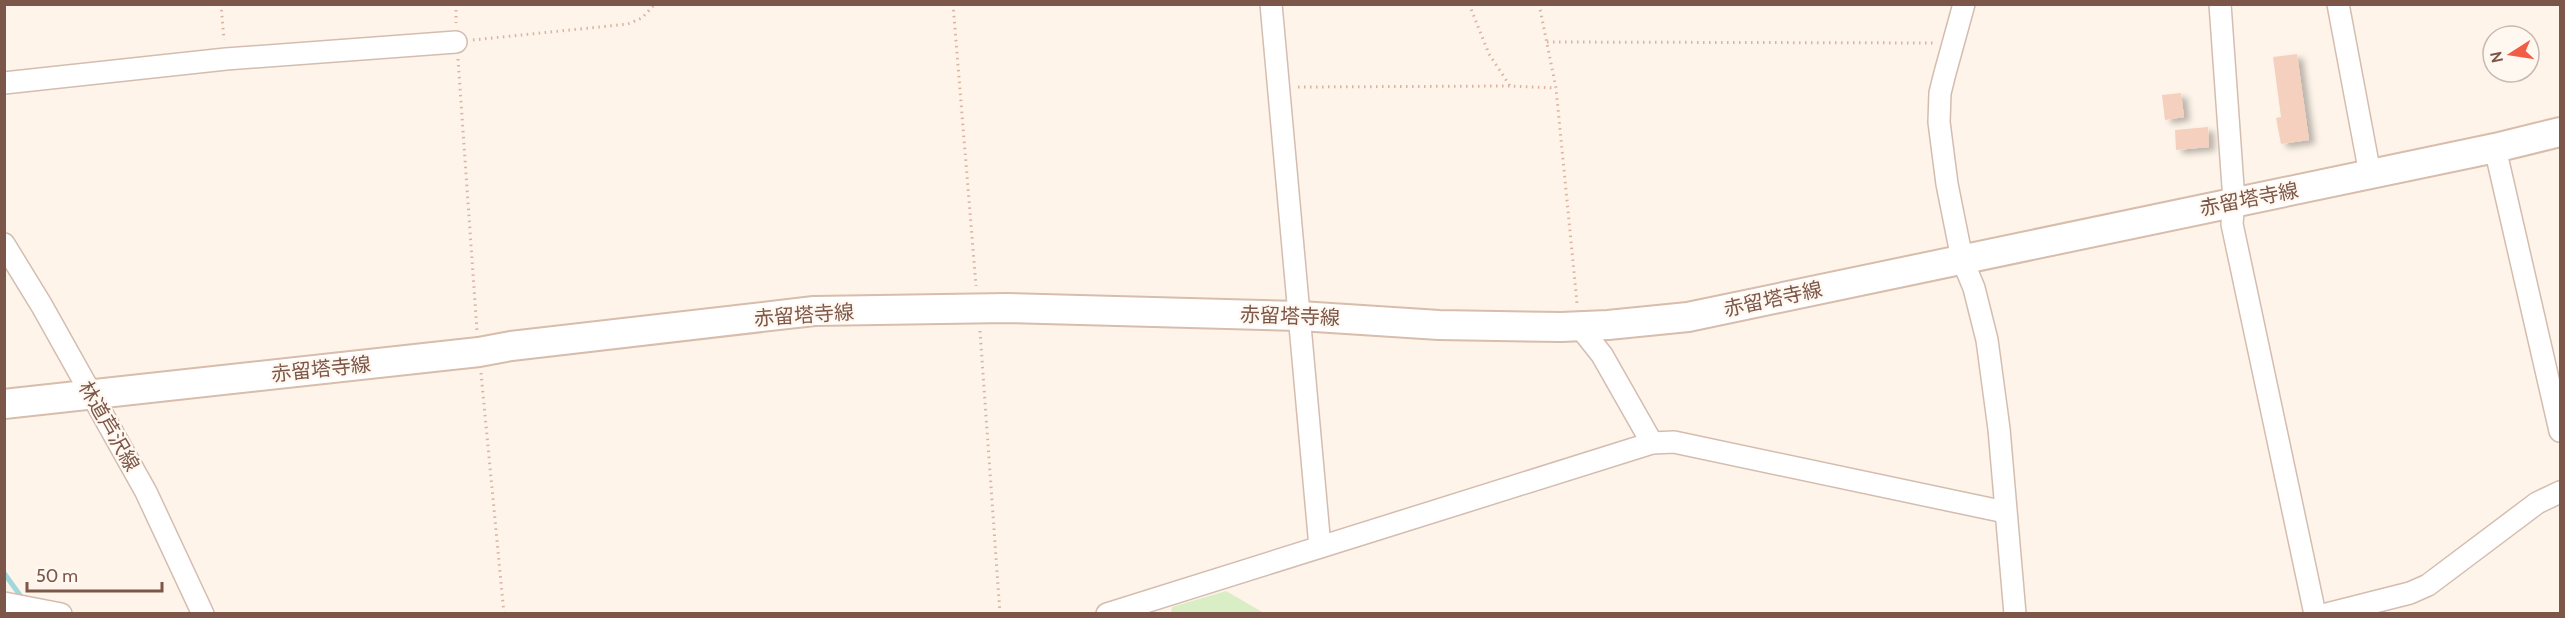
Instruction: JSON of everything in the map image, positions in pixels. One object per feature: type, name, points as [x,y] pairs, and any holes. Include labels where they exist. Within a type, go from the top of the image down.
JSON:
[{"type":"main road","name":"赤留塔寺線","points":[[4,404],[479,352],[511,346],[814,311],[1006,308],[1300,316],[1439,325],[1579,326],[1688,317],[2495,148],[2560,132]]},
{"type":"street","points":[[1271,4],[1320,547]]},
{"type":"street","points":[[1964,4],[1940,93],[1939,122],[1947,184],[1962,259],[1974,288],[1987,340],[1999,429],[2015,614]]},
{"type":"street","points":[[2220,4],[2234,201],[2232,224],[2316,614]]},
{"type":"street","points":[[2338,4],[2370,174]]},
{"type":"street","points":[[4,83],[226,59],[456,42]]},
{"type":"street","points":[[2495,148],[2560,431]]},
{"type":"street","name":"林道芦沢線","points":[[4,244],[42,306],[146,492],[203,614]]},
{"type":"street","points":[[1579,326],[1602,355],[1652,444]]},
{"type":"street","points":[[1107,614],[1652,444],[1674,442],[2005,512]]},
{"type":"street","points":[[2327,614],[2402,596],[2428,585],[2537,503],[2560,492]]},
{"type":"street","points":[[4,603],[61,614]]},
{"type":"path","points":[[221,4],[226,59]]},
{"type":"path","points":[[504,614],[479,352],[456,42],[628,24],[642,18],[654,4]]},
{"type":"path","points":[[953,4],[1000,614]]},
{"type":"path","points":[[1469,4],[1489,54],[1510,86]]},
{"type":"path","points":[[1539,4],[1556,88],[1579,326]]},
{"type":"path","points":[[1547,42],[1953,43]]},
{"type":"path","points":[[1278,87],[1510,86],[1556,88]]},
{"type":"green space","points":[[1226,591],[1264,613],[1171,613],[1172,607]]},
{"type":"building","points":[[2297,54],[2309,140],[2281,144],[2276,118],[2281,117],[2273,57]]},
{"type":"building","points":[[2181,93],[2184,117],[2165,120],[2162,95]]},
{"type":"building","points":[[2208,127],[2209,147],[2176,150],[2175,130]]},
{"type":"waterway","points":[[4,573],[22,598]]}]
